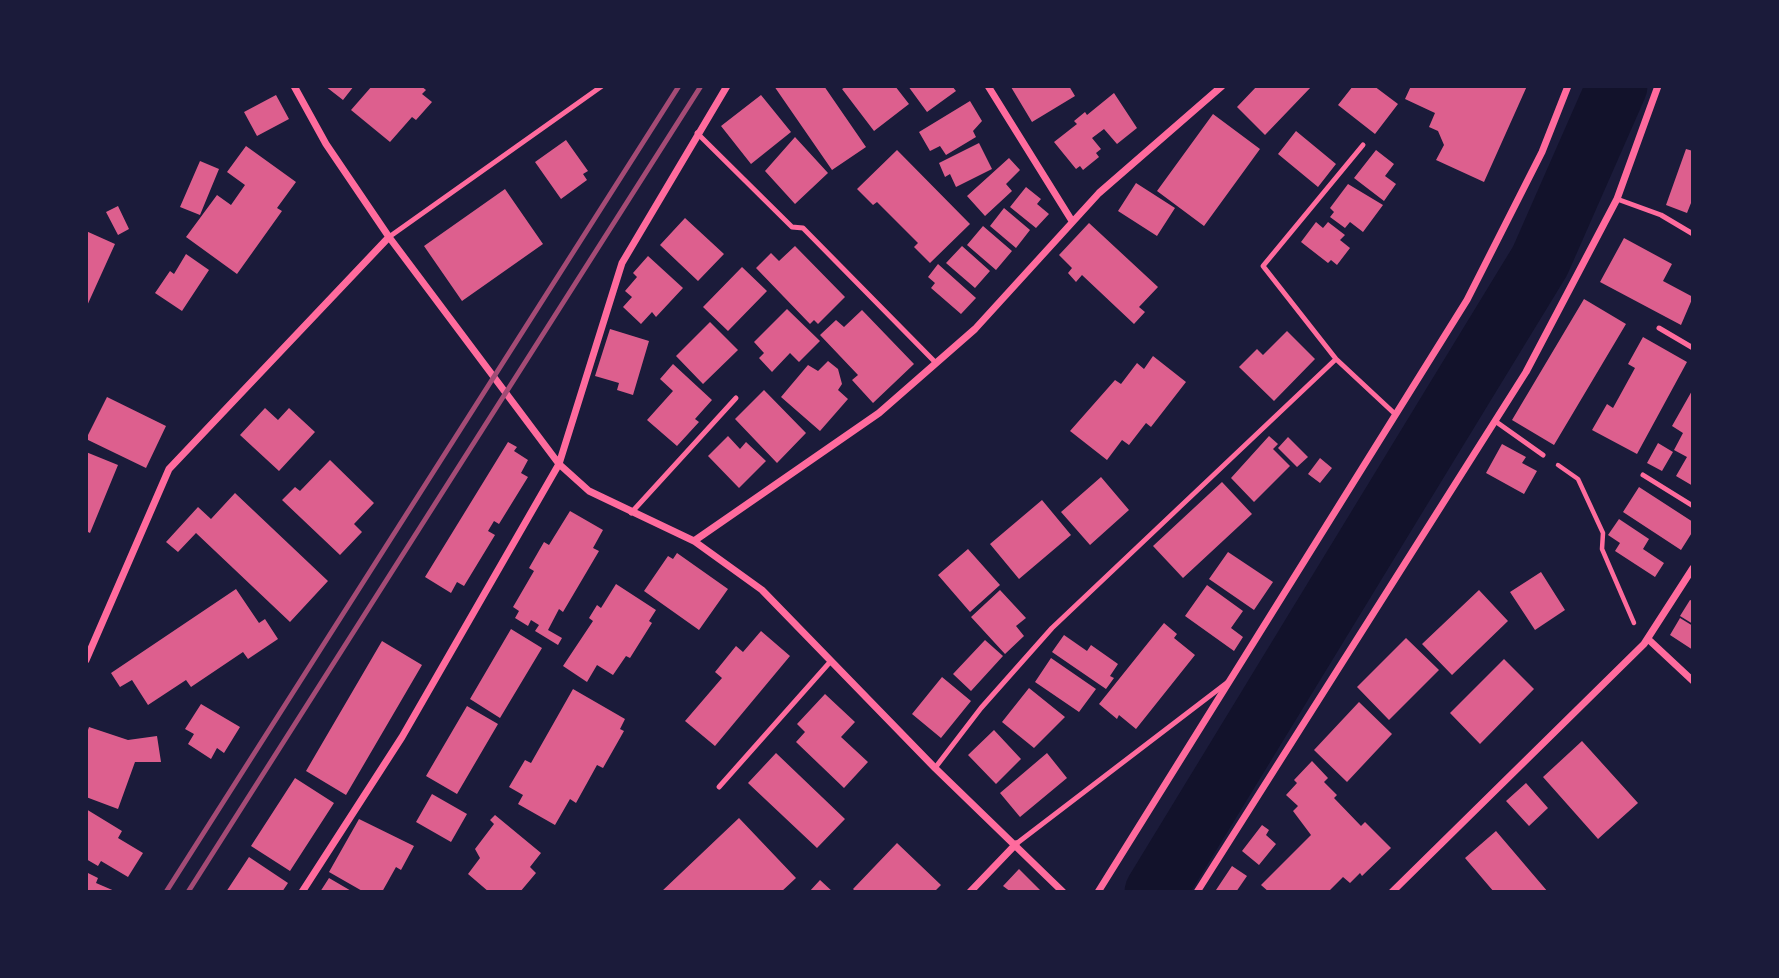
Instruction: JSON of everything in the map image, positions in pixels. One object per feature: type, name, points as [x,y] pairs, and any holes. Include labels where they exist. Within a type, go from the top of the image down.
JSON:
[{"type":"street","points":[[294,86],[326,144],[389,237],[559,464],[589,491],[694,541],[762,590],[935,768],[1063,892]]},
{"type":"street","points":[[302,892],[402,737],[559,464],[622,263],[727,86]]},
{"type":"street","points":[[988,86],[1072,221]]},
{"type":"street","points":[[694,541],[879,413],[934,361],[975,328],[1099,193],[1222,86]]},
{"type":"street","points":[[1098,892],[1489,262],[1542,152],[1568,86]]},
{"type":"street","points":[[1197,892],[1532,360],[1617,199],[1658,86]]},
{"type":"street","points":[[86,660],[169,469],[389,237]]},
{"type":"street","points":[[1392,892],[1646,641],[1693,568]]},
{"type":"street","points":[[1646,641],[1693,681]]},
{"type":"street","points":[[970,892],[1016,844]]},
{"type":"lane","points":[[389,237],[602,86]]},
{"type":"lane","points":[[697,133],[792,227],[803,228],[934,361]]},
{"type":"lane","points":[[1363,145],[1263,266],[1336,359],[1395,414]]},
{"type":"lane","points":[[1617,199],[1661,215],[1693,234]]},
{"type":"lane","points":[[1659,328],[1693,348]]},
{"type":"lane","points":[[935,768],[981,708],[1052,628],[1336,359]]},
{"type":"lane","points":[[631,513],[736,398]]},
{"type":"lane","points":[[1495,421],[1543,455]]},
{"type":"lane","points":[[1643,475],[1693,506]]},
{"type":"lane","points":[[719,787],[830,662]]},
{"type":"lane","points":[[1016,844],[1233,678]]},
{"type":"path","points":[[1543,455],[1578,479],[1603,533],[1602,549],[1646,641]]},
{"type":"building","points":[[325,86],[354,86],[343,100]]},
{"type":"building","points":[[372,86],[421,86],[426,90],[422,94],[432,102],[416,120],[412,117],[390,142],[351,110]]},
{"type":"building","points":[[774,86],[824,86],[866,147],[832,170]]},
{"type":"building","points":[[847,86],[895,86],[909,104],[874,131],[842,89]]},
{"type":"building","points":[[908,86],[952,86],[956,91],[927,112]]},
{"type":"building","points":[[1069,86],[1075,96],[1032,122],[1011,87]]},
{"type":"building","points":[[1257,86],[1312,86],[1265,135],[1237,107]]},
{"type":"building","points":[[1353,86],[1374,86],[1398,104],[1375,134],[1338,105]]},
{"type":"building","points":[[1411,86],[1527,86],[1484,182],[1436,160],[1444,145],[1438,131],[1429,127],[1435,113],[1405,99]]},
{"type":"building","points":[[1114,93],[1137,128],[1117,144],[1104,129],[1092,138],[1101,149],[1096,153],[1099,157],[1083,170],[1080,166],[1076,169],[1054,142],[1077,124],[1074,121],[1085,112],[1087,115]]},
{"type":"building","points":[[276,95],[289,119],[257,136],[244,112]]},
{"type":"building","points":[[761,95],[791,132],[751,164],[721,126]]},
{"type":"building","points":[[970,101],[982,121],[973,131],[976,137],[946,155],[940,146],[930,151],[919,132]]},
{"type":"building","points":[[1213,114],[1260,149],[1204,226],[1157,191]]},
{"type":"building","points":[[1296,131],[1336,164],[1318,187],[1278,154]]},
{"type":"building","points":[[795,137],[828,173],[795,204],[765,171]]},
{"type":"building","points":[[566,140],[588,171],[583,174],[587,180],[561,199],[535,162]]},
{"type":"building","points":[[979,143],[992,169],[956,187],[950,174],[945,177],[939,163]]},
{"type":"building","points":[[246,146],[296,182],[277,208],[282,211],[237,274],[186,237],[217,195],[231,205],[245,185],[227,172]]},
{"type":"building","points":[[1686,149],[1693,151],[1693,198],[1687,213],[1666,205]]},
{"type":"building","points":[[897,150],[970,224],[930,263],[914,247],[918,243],[877,202],[873,205],[857,189]]},
{"type":"building","points":[[1376,150],[1394,164],[1385,176],[1396,184],[1384,201],[1354,178]]},
{"type":"building","points":[[1009,158],[1020,170],[1006,184],[1012,191],[985,216],[967,196]]},
{"type":"building","points":[[200,161],[219,169],[200,215],[180,207]]},
{"type":"building","points":[[1136,183],[1175,208],[1157,236],[1118,211]]},
{"type":"building","points":[[1348,184],[1383,205],[1363,232],[1350,222],[1345,228],[1330,217],[1334,212],[1330,208]]},
{"type":"building","points":[[1026,187],[1041,199],[1037,204],[1049,214],[1036,228],[1010,207]]},
{"type":"building","points":[[505,189],[543,244],[462,301],[424,246]]},
{"type":"building","points":[[118,206],[129,229],[118,235],[106,212]]},
{"type":"building","points":[[1004,208],[1030,230],[1016,248],[990,226]]},
{"type":"building","points":[[685,218],[724,254],[698,281],[660,245]]},
{"type":"building","points":[[1316,222],[1323,228],[1328,222],[1345,235],[1340,240],[1350,248],[1337,265],[1331,260],[1328,263],[1301,242]]},
{"type":"building","points":[[1089,223],[1158,287],[1139,307],[1145,312],[1134,324],[1082,275],[1076,282],[1068,273],[1072,268],[1059,255]]},
{"type":"building","points":[[983,226],[1012,251],[996,270],[967,245]]},
{"type":"building","points":[[86,231],[115,244],[86,308]]},
{"type":"building","points":[[1624,238],[1672,264],[1663,281],[1693,297],[1681,325],[1600,282]]},
{"type":"building","points":[[795,246],[845,297],[818,324],[814,320],[810,324],[756,268],[771,253],[779,261]]},
{"type":"building","points":[[962,246],[990,271],[975,288],[946,263]]},
{"type":"building","points":[[186,254],[209,270],[182,311],[155,293],[170,271],[174,274]]},
{"type":"building","points":[[648,256],[683,288],[656,317],[652,312],[641,324],[623,307],[632,297],[625,291],[637,277],[633,273]]},
{"type":"building","points":[[938,264],[976,298],[961,314],[931,288],[935,283],[928,277]]},
{"type":"building","points":[[742,267],[767,291],[728,331],[703,307]]},
{"type":"building","points":[[1584,299],[1626,324],[1554,445],[1512,420]]},
{"type":"building","points":[[787,309],[820,341],[799,362],[790,353],[772,372],[759,358],[764,353],[754,342]]},
{"type":"building","points":[[862,310],[914,364],[873,403],[852,380],[858,375],[820,335],[836,320],[844,327]]},
{"type":"building","points":[[710,322],[738,350],[703,384],[676,356]]},
{"type":"building","points":[[610,329],[649,341],[633,395],[617,390],[619,383],[595,376]]},
{"type":"building","points":[[1287,331],[1315,359],[1274,401],[1239,367],[1257,349],[1263,355]]},
{"type":"building","points":[[1643,337],[1687,362],[1637,454],[1592,430],[1607,404],[1613,408],[1635,368],[1628,364]]},
{"type":"building","points":[[1153,356],[1186,382],[1151,427],[1146,423],[1129,445],[1122,440],[1107,460],[1070,431],[1115,380],[1121,384],[1137,363],[1144,369]]},
{"type":"building","points":[[828,361],[838,369],[842,384],[838,390],[848,399],[820,431],[781,397],[808,365],[818,371]]},
{"type":"building","points":[[673,364],[712,400],[695,419],[699,422],[677,446],[647,420],[673,391],[660,379]]},
{"type":"building","points":[[1693,389],[1693,486],[1676,476],[1687,457],[1674,450],[1683,433],[1672,426]]},
{"type":"building","points":[[764,390],[806,433],[777,463],[735,419]]},
{"type":"building","points":[[107,397],[166,426],[146,468],[86,439]]},
{"type":"building","points":[[265,408],[278,420],[289,408],[315,432],[279,471],[240,435]]},
{"type":"building","points":[[728,436],[740,449],[746,442],[766,461],[739,488],[708,456]]},
{"type":"building","points":[[1269,436],[1278,444],[1273,449],[1290,466],[1254,502],[1231,478]]},
{"type":"building","points":[[1288,437],[1308,457],[1297,467],[1278,448]]},
{"type":"building","points":[[508,442],[517,447],[514,451],[528,460],[521,473],[528,477],[499,524],[494,521],[488,531],[495,535],[464,586],[457,582],[451,593],[425,577]]},
{"type":"building","points":[[1658,443],[1673,452],[1662,471],[1647,463]]},
{"type":"building","points":[[1502,444],[1526,457],[1522,463],[1537,471],[1524,494],[1486,473]]},
{"type":"building","points":[[86,452],[118,465],[90,533],[86,531]]},
{"type":"building","points":[[1320,458],[1332,468],[1320,483],[1308,474]]},
{"type":"building","points":[[330,460],[374,503],[354,524],[362,532],[340,555],[282,500],[295,487],[300,491]]},
{"type":"building","points":[[1101,477],[1129,510],[1090,545],[1061,512]]},
{"type":"building","points":[[1222,482],[1252,514],[1183,578],[1153,546]]},
{"type":"building","points":[[1639,487],[1693,522],[1693,531],[1681,550],[1623,512]]},
{"type":"building","points":[[235,493],[328,581],[290,622],[196,533],[178,552],[166,542],[198,507],[211,519]]},
{"type":"building","points":[[1042,500],[1071,535],[1019,579],[990,544]]},
{"type":"building","points":[[570,511],[603,530],[593,548],[599,551],[563,612],[559,609],[548,630],[562,638],[558,645],[535,631],[539,625],[531,620],[528,626],[515,618],[519,611],[513,607],[534,571],[529,568],[544,542],[549,545]]},
{"type":"building","points":[[1619,519],[1649,539],[1643,549],[1664,563],[1655,577],[1615,551],[1620,543],[1608,535]]},
{"type":"building","points":[[968,549],[1000,585],[970,612],[938,575]]},
{"type":"building","points":[[1228,552],[1273,582],[1254,610],[1209,579]]},
{"type":"building","points":[[677,553],[728,589],[699,630],[644,591],[668,556],[673,559]]},
{"type":"building","points":[[1541,572],[1565,610],[1535,630],[1510,592]]},
{"type":"building","points":[[616,584],[656,610],[649,621],[652,623],[630,658],[626,656],[613,675],[597,665],[587,682],[563,666],[593,621],[589,618],[597,605],[601,608]]},
{"type":"building","points":[[1207,585],[1243,611],[1231,628],[1243,637],[1234,651],[1185,616]]},
{"type":"building","points":[[236,589],[259,623],[265,619],[278,639],[248,659],[243,652],[191,687],[186,680],[148,705],[132,680],[120,687],[111,673]]},
{"type":"building","points":[[1000,590],[1026,618],[1016,626],[1024,636],[1005,654],[971,617]]},
{"type":"building","points":[[1479,590],[1508,621],[1452,675],[1422,644]]},
{"type":"building","points":[[1690,600],[1693,601],[1693,624],[1680,616]]},
{"type":"building","points":[[1680,618],[1693,626],[1693,650],[1670,635]]},
{"type":"building","points":[[1164,623],[1177,634],[1174,638],[1195,655],[1136,729],[1119,715],[1117,719],[1099,704]]},
{"type":"building","points":[[511,629],[542,648],[500,718],[470,699]]},
{"type":"building","points":[[761,631],[790,656],[715,746],[685,721],[722,678],[715,672],[736,646],[743,652]]},
{"type":"building","points":[[1064,635],[1087,651],[1091,645],[1118,664],[1110,676],[1114,678],[1106,689],[1052,652]]},
{"type":"building","points":[[1406,638],[1439,670],[1389,720],[1357,687]]},
{"type":"building","points":[[985,640],[1003,656],[971,691],[953,674]]},
{"type":"building","points":[[382,641],[422,665],[346,795],[306,771]]},
{"type":"building","points":[[1051,658],[1096,689],[1079,712],[1035,682]]},
{"type":"building","points":[[1504,659],[1534,689],[1480,744],[1450,713]]},
{"type":"building","points":[[942,677],[971,701],[941,738],[912,714]]},
{"type":"building","points":[[1029,688],[1065,717],[1034,748],[1002,722]]},
{"type":"building","points":[[573,689],[625,719],[620,729],[624,731],[603,768],[597,765],[576,803],[570,799],[555,825],[518,804],[523,795],[509,787],[525,760],[531,763]]},
{"type":"building","points":[[825,694],[855,722],[841,737],[868,762],[844,788],[796,742],[805,732],[797,724]]},
{"type":"building","points":[[1359,702],[1392,734],[1347,782],[1314,750]]},
{"type":"building","points":[[201,704],[240,727],[224,753],[217,748],[211,759],[188,744],[194,734],[185,729]]},
{"type":"building","points":[[467,706],[498,724],[457,794],[426,776]]},
{"type":"building","points":[[89,727],[128,740],[157,736],[161,762],[135,762],[118,809],[86,797],[86,736]]},
{"type":"building","points":[[994,730],[1021,759],[996,784],[968,755]]},
{"type":"building","points":[[1582,741],[1638,803],[1598,839],[1543,777]]},
{"type":"building","points":[[776,753],[845,819],[817,848],[748,783]]},
{"type":"building","points":[[1047,753],[1067,778],[1020,817],[1000,793]]},
{"type":"building","points":[[1312,761],[1328,778],[1324,782],[1337,795],[1334,798],[1361,826],[1365,822],[1391,848],[1362,876],[1360,873],[1350,883],[1343,877],[1328,892],[1269,892],[1261,885],[1311,835],[1293,811],[1298,806],[1286,795],[1297,783],[1294,780]]},
{"type":"building","points":[[295,778],[334,803],[290,871],[251,846]]},
{"type":"building","points":[[1526,783],[1548,808],[1529,826],[1506,801]]},
{"type":"building","points":[[432,794],[467,814],[451,842],[416,822]]},
{"type":"building","points":[[86,809],[122,831],[118,838],[143,853],[128,877],[101,861],[98,866],[86,859]]},
{"type":"building","points":[[495,815],[541,853],[530,867],[536,873],[520,892],[489,892],[468,874],[480,858],[475,849],[494,824],[490,820]]},
{"type":"building","points":[[739,818],[796,878],[781,892],[661,892]]},
{"type":"building","points":[[359,819],[414,846],[401,870],[396,867],[382,892],[364,892],[329,872]]},
{"type":"building","points":[[1262,825],[1269,830],[1266,835],[1276,844],[1259,865],[1242,851]]},
{"type":"building","points":[[1496,831],[1548,892],[1494,892],[1465,858]]},
{"type":"building","points":[[897,843],[941,885],[934,892],[856,892],[853,889]]},
{"type":"building","points":[[249,857],[288,883],[282,892],[226,892]]},
{"type":"building","points":[[1232,866],[1247,876],[1236,892],[1216,890]]},
{"type":"building","points":[[1019,869],[1042,892],[1011,892],[1003,886]]},
{"type":"building","points":[[86,872],[98,878],[96,883],[117,892],[86,892]]},
{"type":"building","points":[[329,878],[353,892],[320,892]]},
{"type":"building","points":[[820,880],[833,892],[809,892]]},
{"type":"waterway","points":[[1155,892],[1540,261],[1617,86]]},
{"type":"railway","points":[[166,892],[679,86]]},
{"type":"railway","points":[[188,892],[701,86]]}]
